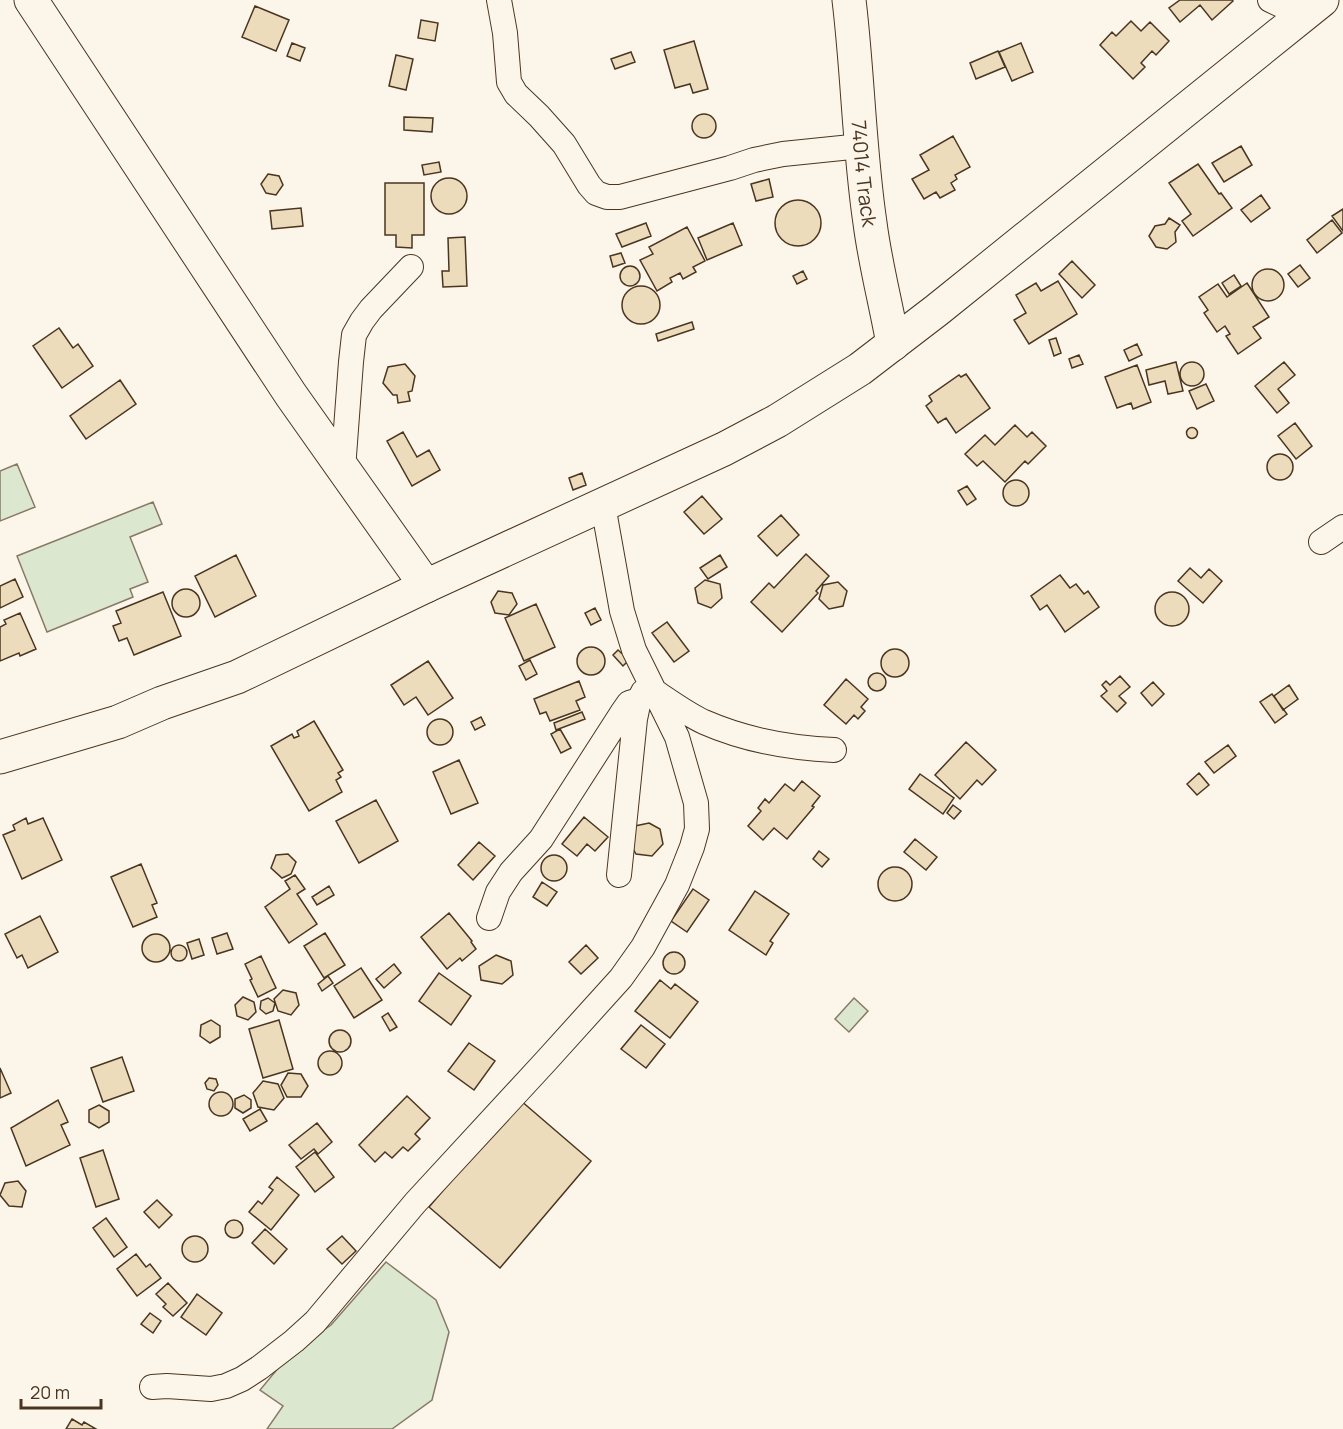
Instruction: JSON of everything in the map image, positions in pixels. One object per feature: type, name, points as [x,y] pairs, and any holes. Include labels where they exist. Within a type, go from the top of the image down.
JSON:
[{"type":"street","points":[[31,0],[291,395],[426,586]]},
{"type":"street","points":[[499,0],[505,33],[509,82],[516,94],[564,144],[596,193],[606,197],[620,197],[754,160],[783,154],[861,146]]},
{"type":"street","name":"74014 Track","points":[[849,0],[870,224],[893,344]]},
{"type":"street","points":[[1270,0],[1312,8]]},
{"type":"street","points":[[0,757],[118,722],[162,703],[237,677],[426,586],[715,453],[777,421],[860,369],[893,344],[1312,8]]},
{"type":"street","points":[[343,469],[354,335],[371,309],[411,267]]},
{"type":"street","points":[[152,1387],[211,1389],[225,1386],[260,1368],[315,1322],[415,1203],[621,978],[644,947],[677,885],[697,829],[696,802],[677,737],[648,690],[634,650],[622,611],[603,505]]},
{"type":"street","points":[[1321,542],[1343,527]]},
{"type":"street","points":[[648,690],[705,722],[733,732],[777,744],[834,750]]},
{"type":"street","points":[[619,875],[635,719],[648,690]]},
{"type":"street","points":[[489,918],[498,892],[511,872],[541,839],[622,713],[629,704],[648,690]]},
{"type":"green space","points":[[17,464],[35,507],[0,521],[0,471]]},
{"type":"green space","points":[[153,502],[162,524],[130,537],[148,582],[130,589],[133,597],[47,632],[17,556]]},
{"type":"green space","points":[[854,998],[868,1011],[849,1032],[835,1019]]},
{"type":"green space","points":[[386,1262],[436,1300],[449,1332],[432,1400],[392,1429],[267,1429],[283,1406],[260,1390],[289,1355],[331,1325]]},
{"type":"building","points":[[1180,0],[1233,1],[1212,20],[1200,5],[1180,22],[1169,8]]},
{"type":"building","points":[[255,6],[289,20],[276,51],[242,37]]},
{"type":"building","points":[[421,20],[438,23],[435,41],[418,38]]},
{"type":"building","points":[[1131,21],[1141,31],[1150,22],[1169,41],[1156,55],[1152,51],[1141,63],[1145,67],[1133,79],[1100,45],[1112,32],[1116,36]]},
{"type":"building","points":[[694,41],[708,89],[693,93],[690,84],[675,88],[664,50]]},
{"type":"building","points":[[292,43],[305,48],[300,61],[287,56]]},
{"type":"building","points":[[1021,43],[1033,72],[1012,81],[999,52]]},
{"type":"building","points":[[998,51],[1005,67],[976,79],[970,63]]},
{"type":"building","points":[[631,52],[635,62],[615,69],[611,59]]},
{"type":"building","points":[[396,55],[413,59],[406,90],[389,86]]},
{"type":"building","points":[[704,114],[709,115],[715,121],[715,131],[709,137],[704,138],[699,137],[693,131],[692,126],[693,121],[699,115]]},
{"type":"building","points":[[404,117],[433,118],[432,132],[404,130]]},
{"type":"building","points":[[953,136],[970,167],[955,175],[957,179],[951,183],[955,190],[940,198],[936,192],[924,199],[912,179],[929,170],[920,155]]},
{"type":"building","points":[[1241,146],[1252,165],[1224,182],[1212,163]]},
{"type":"building","points":[[439,162],[441,172],[424,175],[422,165]]},
{"type":"building","points":[[1198,164],[1232,208],[1193,236],[1182,221],[1191,214],[1169,183]]},
{"type":"building","points":[[268,174],[279,176],[283,185],[276,195],[266,193],[261,184]]},
{"type":"building","points":[[449,178],[461,184],[467,196],[461,208],[449,214],[437,208],[431,196],[437,184]]},
{"type":"building","points":[[769,179],[773,197],[756,201],[751,184]]},
{"type":"building","points":[[385,183],[424,183],[424,235],[412,235],[412,248],[396,247],[396,235],[385,235]]},
{"type":"building","points":[[1261,195],[1270,208],[1251,222],[1241,210]]},
{"type":"building","points":[[798,200],[814,207],[821,223],[814,239],[798,246],[782,239],[775,223],[782,207]]},
{"type":"building","points":[[301,208],[303,226],[272,229],[270,211]]},
{"type":"building","points":[[1343,209],[1343,231],[1332,216]]},
{"type":"building","points":[[1169,218],[1180,225],[1175,232],[1176,242],[1167,249],[1156,247],[1149,236],[1155,226],[1165,224]]},
{"type":"building","points":[[1332,220],[1342,233],[1317,253],[1307,240]]},
{"type":"building","points":[[646,223],[651,236],[622,247],[616,234]]},
{"type":"building","points":[[733,223],[742,245],[707,260],[698,238]]},
{"type":"building","points":[[687,227],[705,261],[693,267],[696,272],[683,279],[680,273],[670,278],[672,282],[657,291],[640,260],[653,254],[649,247]]},
{"type":"building","points":[[465,237],[467,286],[443,287],[442,271],[449,271],[448,238]]},
{"type":"building","points":[[621,253],[625,263],[613,267],[610,256]]},
{"type":"building","points":[[1072,261],[1095,285],[1082,298],[1059,274]]},
{"type":"building","points":[[1300,265],[1310,278],[1298,287],[1288,274]]},
{"type":"building","points":[[626,266],[634,266],[640,272],[640,280],[634,286],[626,286],[620,280],[620,272]]},
{"type":"building","points":[[1268,269],[1279,274],[1284,285],[1279,296],[1268,301],[1257,296],[1252,285],[1257,274]]},
{"type":"building","points":[[803,271],[807,279],[797,284],[793,276]]},
{"type":"building","points":[[1234,275],[1241,286],[1229,294],[1222,283]]},
{"type":"building","points":[[1058,281],[1077,314],[1029,344],[1014,320],[1026,313],[1016,295],[1036,283],[1041,291]]},
{"type":"building","points":[[1247,283],[1269,317],[1253,327],[1261,338],[1238,354],[1226,336],[1230,334],[1225,326],[1217,332],[1204,313],[1208,310],[1199,297],[1218,284],[1227,297]]},
{"type":"building","points":[[641,286],[655,291],[660,305],[655,319],[641,324],[627,319],[622,305],[627,291]]},
{"type":"building","points":[[692,322],[694,329],[658,341],[656,334]]},
{"type":"building","points":[[59,328],[73,348],[78,344],[93,366],[62,388],[33,346]]},
{"type":"building","points":[[1056,338],[1061,353],[1054,356],[1049,340]]},
{"type":"building","points":[[1137,344],[1142,355],[1129,361],[1124,350]]},
{"type":"building","points":[[1079,355],[1083,364],[1072,368],[1069,359]]},
{"type":"building","points":[[1176,362],[1183,391],[1168,394],[1165,381],[1149,385],[1146,370]]},
{"type":"building","points":[[1192,362],[1201,365],[1204,374],[1201,383],[1192,386],[1183,383],[1180,374],[1183,365]]},
{"type":"building","points":[[1284,362],[1295,375],[1278,389],[1289,403],[1277,413],[1255,386]]},
{"type":"building","points":[[405,364],[415,376],[412,391],[408,392],[410,401],[398,403],[397,395],[393,395],[383,383],[388,367]]},
{"type":"building","points":[[1137,365],[1151,402],[1133,409],[1131,403],[1117,408],[1105,377]]},
{"type":"building","points":[[966,374],[990,408],[956,433],[946,418],[938,423],[926,406],[932,401],[929,396],[959,375],[961,377]]},
{"type":"building","points":[[120,380],[136,404],[86,439],[70,416]]},
{"type":"building","points":[[1206,384],[1214,401],[1197,409],[1189,391]]},
{"type":"building","points":[[1295,423],[1312,446],[1296,459],[1278,436]]},
{"type":"building","points":[[1015,425],[1027,437],[1032,432],[1046,446],[1028,464],[1025,461],[1005,482],[983,461],[977,466],[965,454],[985,435],[995,445]]},
{"type":"building","points":[[1192,428],[1196,429],[1196,437],[1192,438],[1188,437],[1187,433],[1188,429]]},
{"type":"building","points":[[403,432],[417,457],[429,450],[440,470],[412,486],[387,441]]},
{"type":"building","points":[[1280,454],[1289,458],[1293,467],[1289,476],[1280,480],[1271,476],[1267,467],[1271,458]]},
{"type":"building","points":[[582,473],[586,485],[573,490],[569,478]]},
{"type":"building","points":[[1016,480],[1025,484],[1029,493],[1025,502],[1016,506],[1007,502],[1003,493],[1007,484]]},
{"type":"building","points":[[967,486],[976,499],[967,505],[958,491]]},
{"type":"building","points":[[702,496],[722,519],[704,534],[684,512]]},
{"type":"building","points":[[781,515],[799,535],[777,556],[758,536]]},
{"type":"building","points":[[806,554],[829,576],[816,591],[818,593],[782,632],[751,602],[769,583],[774,588]]},
{"type":"building","points":[[236,555],[256,596],[215,617],[195,576]]},
{"type":"building","points":[[720,555],[727,567],[708,579],[700,568]]},
{"type":"building","points":[[1190,568],[1201,578],[1209,569],[1222,581],[1203,603],[1178,581]]},
{"type":"building","points":[[1060,575],[1070,588],[1076,584],[1084,594],[1088,591],[1099,607],[1065,632],[1047,605],[1040,610],[1031,596]]},
{"type":"building","points":[[15,579],[23,597],[0,608],[0,586]]},
{"type":"building","points":[[705,580],[720,584],[722,598],[711,608],[698,603],[695,588]]},
{"type":"building","points":[[838,582],[847,591],[843,606],[829,609],[819,599],[823,585]]},
{"type":"building","points":[[186,589],[196,593],[200,603],[196,613],[186,617],[176,613],[172,603],[176,593]]},
{"type":"building","points":[[498,591],[512,593],[517,604],[509,615],[495,613],[491,602]]},
{"type":"building","points":[[163,592],[181,636],[134,655],[127,638],[119,641],[113,626],[121,623],[116,611]]},
{"type":"building","points":[[1172,592],[1184,597],[1189,609],[1184,621],[1172,626],[1160,621],[1155,609],[1160,597]]},
{"type":"building","points":[[536,604],[555,647],[524,661],[505,618]]},
{"type":"building","points":[[595,608],[601,620],[591,625],[585,613]]},
{"type":"building","points":[[20,613],[36,649],[0,661],[0,627],[6,624],[4,620]]},
{"type":"building","points":[[667,622],[689,651],[674,662],[652,633]]},
{"type":"building","points":[[591,647],[601,651],[605,661],[601,671],[591,675],[581,671],[577,661],[581,651]]},
{"type":"building","points":[[895,649],[905,653],[909,663],[905,673],[895,677],[885,673],[881,663],[885,653]]},
{"type":"building","points":[[618,650],[629,660],[623,666],[613,655]]},
{"type":"building","points":[[530,660],[537,674],[526,680],[519,666]]},
{"type":"building","points":[[428,661],[453,698],[428,715],[416,697],[404,705],[391,685]]},
{"type":"building","points":[[877,673],[883,676],[886,682],[883,688],[877,691],[871,688],[868,682],[871,676]]},
{"type":"building","points":[[1120,676],[1130,687],[1119,696],[1126,703],[1117,712],[1101,696],[1107,691],[1102,685],[1106,681],[1110,685]]},
{"type":"building","points":[[846,679],[868,699],[861,707],[865,711],[858,719],[854,715],[846,724],[824,705]]},
{"type":"building","points":[[579,681],[585,697],[576,701],[580,710],[550,721],[546,712],[540,714],[534,699]]},
{"type":"building","points":[[1153,682],[1164,694],[1152,706],[1141,693]]},
{"type":"building","points":[[1289,685],[1298,699],[1283,710],[1274,696]]},
{"type":"building","points":[[1272,694],[1287,714],[1275,723],[1260,702]]},
{"type":"building","points":[[582,712],[585,719],[556,730],[554,723]]},
{"type":"building","points":[[481,717],[485,725],[475,730],[471,722]]},
{"type":"building","points":[[440,719],[449,723],[453,732],[449,741],[440,745],[431,741],[427,732],[431,723]]},
{"type":"building","points":[[314,721],[343,770],[338,773],[341,777],[336,780],[342,792],[309,811],[271,746],[292,734],[294,738],[299,736],[297,731]]},
{"type":"building","points":[[560,729],[571,748],[561,753],[551,734]]},
{"type":"building","points":[[966,742],[996,770],[982,785],[977,780],[960,799],[935,775]]},
{"type":"building","points":[[1228,745],[1236,756],[1214,773],[1205,762]]},
{"type":"building","points":[[459,760],[478,803],[451,814],[433,772]]},
{"type":"building","points":[[1199,773],[1209,785],[1197,795],[1187,784]]},
{"type":"building","points":[[920,774],[954,798],[943,814],[909,789]]},
{"type":"building","points":[[802,781],[820,796],[812,806],[814,807],[787,839],[774,828],[763,840],[748,826],[761,811],[758,808],[765,799],[769,803],[785,784],[794,791]]},
{"type":"building","points":[[376,800],[398,841],[359,863],[336,821]]},
{"type":"building","points":[[953,805],[961,811],[954,819],[947,813]]},
{"type":"building","points":[[584,817],[608,837],[595,851],[587,844],[577,856],[562,844]]},
{"type":"building","points":[[26,818],[28,824],[43,818],[62,860],[22,879],[3,835],[15,830],[13,825]]},
{"type":"building","points":[[649,823],[660,829],[663,844],[652,856],[636,854],[628,840],[635,826]]},
{"type":"building","points":[[915,839],[937,857],[926,870],[904,852]]},
{"type":"building","points":[[479,842],[495,856],[473,880],[458,865]]},
{"type":"building","points":[[819,851],[829,859],[822,867],[813,859]]},
{"type":"building","points":[[288,854],[296,862],[291,874],[282,878],[271,868],[276,855]]},
{"type":"building","points":[[554,855],[563,859],[567,868],[563,877],[554,881],[545,877],[541,868],[545,859]]},
{"type":"building","points":[[141,864],[157,903],[152,905],[157,917],[133,927],[111,877]]},
{"type":"building","points":[[895,867],[907,872],[912,884],[907,896],[895,901],[883,896],[878,884],[883,872]]},
{"type":"building","points":[[295,875],[305,889],[297,894],[317,924],[289,943],[265,907],[290,889],[285,881]]},
{"type":"building","points":[[542,882],[557,892],[547,906],[533,897]]},
{"type":"building","points":[[329,886],[334,895],[317,905],[312,897]]},
{"type":"building","points":[[693,889],[709,900],[687,932],[671,921]]},
{"type":"building","points":[[755,891],[789,914],[770,941],[773,943],[766,955],[729,930]]},
{"type":"building","points":[[449,913],[476,949],[462,961],[460,958],[447,969],[421,937]]},
{"type":"building","points":[[40,916],[58,952],[28,968],[22,955],[17,958],[5,934]]},
{"type":"building","points":[[227,933],[233,949],[217,954],[212,938]]},
{"type":"building","points":[[325,933],[345,965],[324,978],[304,946]]},
{"type":"building","points":[[156,934],[166,938],[170,948],[166,958],[156,962],[146,958],[142,948],[146,938]]},
{"type":"building","points":[[199,939],[204,955],[192,959],[187,943]]},
{"type":"building","points":[[179,945],[185,947],[187,953],[185,959],[179,961],[173,959],[171,953],[173,947]]},
{"type":"building","points":[[586,945],[598,958],[581,974],[569,962]]},
{"type":"building","points":[[674,952],[682,955],[685,963],[682,971],[674,974],[666,971],[663,963],[666,955]]},
{"type":"building","points":[[496,955],[511,961],[513,975],[502,984],[481,980],[479,966]]},
{"type":"building","points":[[261,956],[276,988],[258,997],[245,964]]},
{"type":"building","points":[[394,964],[401,973],[384,988],[376,979]]},
{"type":"building","points":[[361,968],[382,1000],[354,1018],[334,986]]},
{"type":"building","points":[[439,973],[471,996],[451,1025],[419,1001]]},
{"type":"building","points":[[328,976],[333,983],[322,991],[318,984]]},
{"type":"building","points":[[660,980],[671,989],[675,984],[698,1002],[670,1038],[635,1011]]},
{"type":"building","points":[[283,990],[296,993],[299,1005],[291,1015],[278,1011],[274,999]]},
{"type":"building","points":[[243,997],[254,1002],[256,1012],[248,1020],[237,1016],[235,1005]]},
{"type":"building","points":[[268,998],[275,1003],[273,1011],[266,1014],[260,1009],[261,1001]]},
{"type":"building","points":[[388,1013],[397,1027],[390,1031],[382,1017]]},
{"type":"building","points":[[211,1020],[220,1026],[220,1037],[210,1043],[200,1036],[201,1025]]},
{"type":"building","points":[[279,1020],[293,1069],[263,1078],[249,1029]]},
{"type":"building","points":[[641,1025],[665,1044],[646,1068],[621,1049]]},
{"type":"building","points":[[340,1030],[348,1033],[351,1041],[348,1049],[340,1052],[332,1049],[329,1041],[332,1033]]},
{"type":"building","points":[[469,1043],[495,1061],[474,1090],[448,1071]]},
{"type":"building","points":[[330,1051],[335,1052],[341,1058],[341,1068],[335,1074],[330,1075],[325,1074],[319,1068],[318,1063],[319,1058],[325,1052]]},
{"type":"building","points":[[122,1057],[134,1091],[103,1102],[91,1068]]},
{"type":"building","points":[[0,1068],[11,1093],[0,1098]]},
{"type":"building","points":[[288,1073],[301,1074],[308,1086],[301,1097],[287,1097],[281,1085]]},
{"type":"building","points":[[209,1078],[216,1079],[218,1085],[214,1091],[207,1089],[205,1083]]},
{"type":"building","points":[[263,1081],[278,1084],[284,1098],[274,1110],[258,1107],[253,1093]]},
{"type":"building","points":[[221,1092],[229,1096],[233,1104],[229,1112],[221,1116],[213,1112],[209,1104],[213,1096]]},
{"type":"building","points":[[244,1095],[251,1100],[251,1108],[243,1113],[235,1108],[235,1099]]},
{"type":"building","points":[[407,1096],[430,1118],[415,1134],[420,1139],[408,1151],[403,1147],[392,1158],[385,1152],[375,1162],[359,1145]]},
{"type":"building","points":[[58,1100],[68,1122],[61,1125],[70,1145],[26,1166],[11,1128]]},
{"type":"building","points":[[520,1100],[591,1161],[500,1268],[429,1207]]},
{"type":"building","points":[[99,1105],[109,1111],[109,1122],[99,1128],[89,1122],[89,1110]]},
{"type":"building","points":[[260,1109],[267,1121],[250,1131],[243,1119]]},
{"type":"building","points":[[317,1123],[332,1142],[318,1154],[314,1149],[301,1159],[289,1145]]},
{"type":"building","points":[[103,1150],[119,1199],[96,1207],[80,1158]]},
{"type":"building","points":[[315,1152],[334,1177],[315,1192],[296,1167]]},
{"type":"building","points":[[277,1177],[299,1195],[271,1230],[249,1212],[258,1201],[262,1204],[273,1190],[269,1187]]},
{"type":"building","points":[[18,1181],[26,1191],[22,1207],[9,1206],[0,1195],[5,1183]]},
{"type":"building","points":[[157,1200],[172,1215],[159,1228],[144,1212]]},
{"type":"building","points":[[106,1218],[127,1247],[114,1257],[93,1228]]},
{"type":"building","points":[[234,1220],[240,1223],[243,1229],[240,1235],[234,1238],[228,1235],[225,1229],[228,1223]]},
{"type":"building","points":[[265,1229],[287,1249],[274,1264],[252,1243]]},
{"type":"building","points":[[195,1236],[204,1240],[208,1249],[204,1258],[195,1262],[186,1258],[182,1249],[186,1240]]},
{"type":"building","points":[[342,1236],[356,1251],[342,1264],[327,1249]]},
{"type":"building","points":[[136,1254],[146,1267],[150,1264],[161,1278],[137,1296],[117,1269]]},
{"type":"building","points":[[168,1283],[187,1303],[173,1316],[163,1307],[166,1304],[156,1294]]},
{"type":"building","points":[[197,1294],[222,1313],[206,1335],[181,1317]]},
{"type":"building","points":[[150,1313],[161,1321],[153,1333],[141,1324]]},
{"type":"building","points":[[72,1419],[82,1425],[84,1422],[96,1429],[66,1429]]}]
